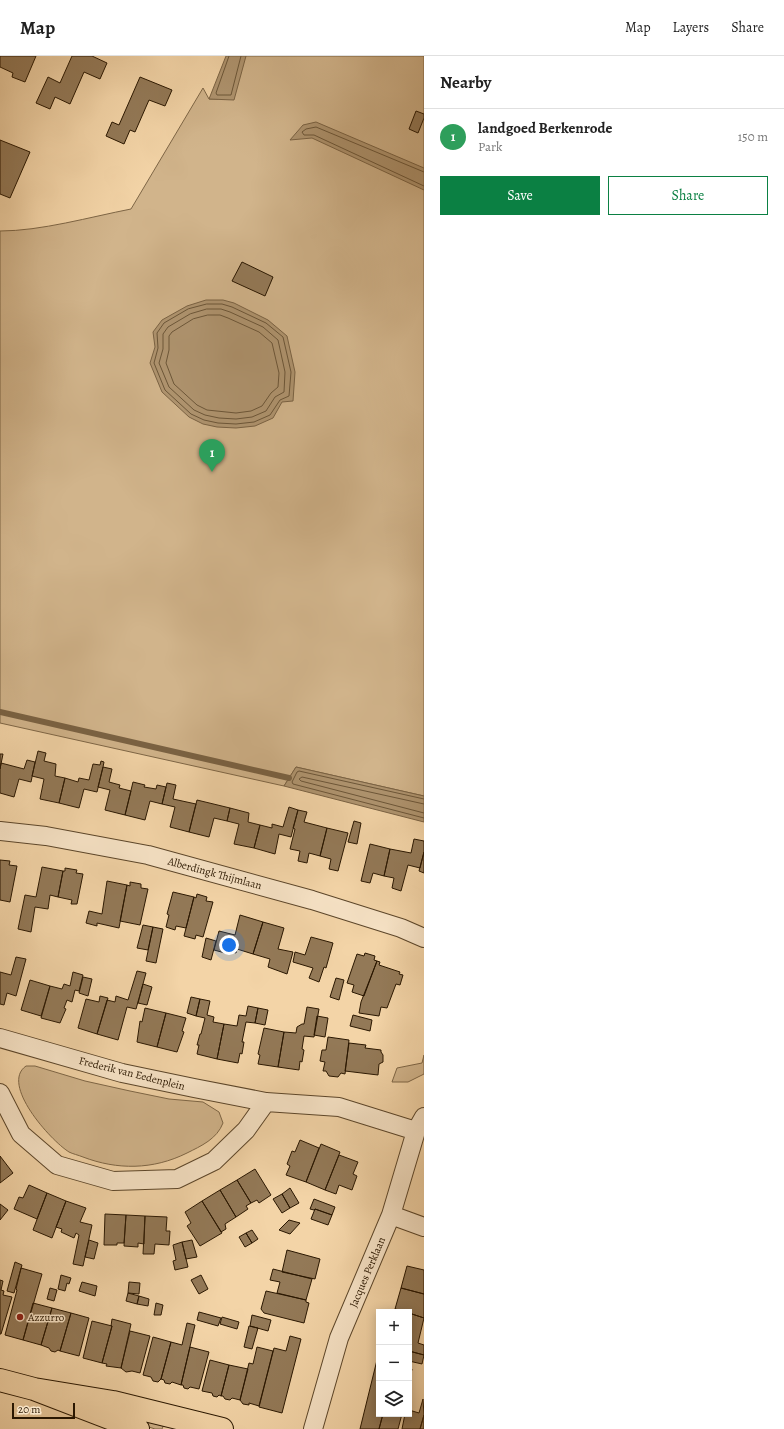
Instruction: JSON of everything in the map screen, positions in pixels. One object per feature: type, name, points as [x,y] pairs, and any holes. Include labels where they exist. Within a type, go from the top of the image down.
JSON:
[{"type":"main road","points":[[0,1380],[34,1389],[113,1402],[176,1424],[214,1428]]},
{"type":"main road","points":[[34,1389],[138,1429]]},
{"type":"street","name":"Alberdingk Thijmlaan","points":[[0,831],[46,836],[148,855],[312,900],[401,928],[424,938]]},
{"type":"street","name":"Frederik van Eedenplein","points":[[0,1038],[122,1073],[194,1088],[266,1102],[339,1107],[420,1124]]},
{"type":"street","points":[[0,1093],[20,1134],[57,1165],[113,1181],[177,1179],[214,1161],[246,1130],[266,1102]]},
{"type":"street","name":"Jacques Perklaan","points":[[313,1429],[339,1338],[391,1215],[420,1124]]},
{"type":"street","points":[[391,1215],[424,1227]]},
{"type":"shaded area","points":[[234,56],[424,56],[424,796],[296,767],[284,786],[0,723],[0,231],[32,229],[131,209],[203,88],[209,99],[218,99]]},
{"type":"shaded area","points":[[424,1055],[424,1074],[408,1082],[392,1082],[397,1068],[422,1063]]},
{"type":"shaded area","points":[[26,1066],[35,1066],[85,1081],[169,1099],[203,1102],[219,1112],[223,1123],[213,1138],[203,1145],[174,1159],[161,1163],[122,1166],[96,1161],[69,1152],[61,1146],[40,1124],[23,1098],[19,1085],[20,1074]]},
{"type":"shaded area","points":[[116,1416],[165,1422],[162,1429],[155,1429]]},
{"type":"water","points":[[226,56],[246,56],[234,100],[209,99]]},
{"type":"water","points":[[316,122],[424,168],[424,190],[312,138],[290,140],[303,125]]},
{"type":"water","points":[[206,300],[223,300],[234,303],[268,320],[287,336],[295,372],[293,401],[282,402],[273,418],[255,426],[236,428],[217,427],[203,424],[189,417],[162,392],[150,363],[155,347],[153,332],[162,320],[187,306]]},
{"type":"water","points":[[296,767],[424,796],[424,822],[284,786]]},
{"type":"building","points":[[0,56],[36,56],[25,82],[12,77],[13,73],[0,67]]},
{"type":"building","points":[[72,56],[92,56],[107,63],[100,79],[84,72],[70,104],[55,97],[50,109],[36,103],[48,77],[60,83]]},
{"type":"building","points":[[140,77],[172,90],[165,106],[149,100],[135,132],[130,130],[124,144],[106,136],[112,122],[119,125]]},
{"type":"building","points":[[416,111],[424,114],[424,118],[418,133],[409,129]]},
{"type":"building","points":[[0,140],[30,152],[10,198],[0,194]]},
{"type":"building","points":[[242,262],[273,277],[265,296],[232,281]]},
{"type":"building","points":[[38,751],[46,753],[44,761],[56,764],[55,776],[65,778],[59,803],[40,799],[44,779],[32,776]]},
{"type":"building","points":[[0,754],[3,754],[0,769]]},
{"type":"building","points":[[27,760],[35,762],[31,782],[19,779],[14,797],[0,793],[1,763],[24,769]]},
{"type":"building","points":[[101,761],[104,762],[97,792],[84,789],[79,808],[59,803],[65,778],[78,782],[79,778],[89,780],[93,764],[100,765]]},
{"type":"building","points":[[103,767],[112,769],[109,782],[120,785],[119,788],[131,791],[125,815],[105,810],[110,790],[98,787]]},
{"type":"building","points":[[133,782],[145,785],[144,787],[156,789],[157,785],[166,787],[162,804],[150,801],[145,820],[125,815]]},
{"type":"building","points":[[167,783],[176,785],[173,799],[196,804],[189,832],[170,827],[175,807],[162,804]]},
{"type":"building","points":[[197,800],[230,808],[227,821],[214,818],[209,837],[189,832]]},
{"type":"building","points":[[289,807],[298,810],[291,837],[279,834],[275,854],[254,848],[260,825],[272,828],[272,824],[283,827]]},
{"type":"building","points":[[230,808],[249,813],[248,822],[260,825],[254,848],[234,844],[239,824],[227,821]]},
{"type":"building","points":[[298,810],[307,812],[304,822],[327,828],[320,856],[309,853],[307,863],[298,861],[300,851],[290,849],[295,829],[293,828]]},
{"type":"building","points":[[354,821],[361,823],[357,844],[348,842]]},
{"type":"building","points":[[327,828],[348,833],[338,871],[329,869],[331,859],[320,856]]},
{"type":"building","points":[[414,839],[424,841],[424,852],[420,868],[408,865],[401,891],[392,888],[394,878],[384,876],[390,849],[411,853]]},
{"type":"building","points":[[370,844],[390,849],[384,876],[373,873],[370,883],[361,881]]},
{"type":"building","points":[[424,852],[424,873],[419,871]]},
{"type":"building","points":[[0,860],[10,861],[9,865],[17,866],[10,902],[0,900]]},
{"type":"building","points":[[42,867],[63,871],[58,897],[50,895],[48,909],[35,907],[31,932],[18,929],[25,895],[36,897]]},
{"type":"building","points":[[65,868],[77,870],[76,873],[83,874],[77,904],[71,904],[72,900],[58,897],[63,871],[65,871]]},
{"type":"building","points":[[107,881],[127,885],[119,928],[97,923],[97,926],[86,923],[89,911],[102,914]]},
{"type":"building","points":[[130,882],[141,884],[141,888],[148,889],[140,925],[120,921],[127,885],[130,886]]},
{"type":"building","points":[[173,892],[194,897],[186,928],[176,926],[175,930],[166,927],[169,915],[167,914]]},
{"type":"building","points":[[197,894],[207,897],[206,901],[213,902],[203,937],[196,935],[195,939],[184,936],[194,897],[196,898]]},
{"type":"building","points":[[240,915],[263,922],[253,954],[237,949],[236,953],[226,950],[225,953],[214,950],[219,931],[235,935]]},
{"type":"building","points":[[263,922],[284,928],[278,949],[293,952],[287,974],[268,967],[270,959],[253,954]]},
{"type":"building","points":[[143,925],[153,927],[148,950],[137,948]]},
{"type":"building","points":[[153,927],[163,929],[156,963],[146,961]]},
{"type":"building","points":[[311,937],[333,943],[326,968],[324,967],[319,982],[309,978],[313,968],[293,962],[295,952],[305,955]]},
{"type":"building","points":[[206,938],[216,941],[211,960],[202,957]]},
{"type":"building","points":[[365,953],[375,956],[374,960],[377,961],[364,996],[352,992],[354,985],[347,983],[357,954],[364,956]]},
{"type":"building","points":[[16,957],[26,959],[16,996],[7,993],[4,1005],[0,1004],[0,972],[11,975]]},
{"type":"building","points":[[377,961],[380,962],[379,965],[400,972],[399,974],[403,975],[400,985],[396,984],[387,1008],[381,1007],[379,1016],[359,1013],[361,1002]]},
{"type":"building","points":[[137,971],[146,973],[136,1009],[127,1007],[118,1040],[97,1034],[107,1000],[115,1002],[116,996],[128,1000]]},
{"type":"building","points":[[73,972],[83,975],[79,991],[75,990],[72,1002],[67,1000],[64,1008],[66,1009],[60,1023],[41,1018],[50,986],[62,989],[64,984],[70,986]]},
{"type":"building","points":[[83,977],[92,979],[88,996],[79,993]]},
{"type":"building","points":[[336,978],[344,980],[339,1000],[330,997]]},
{"type":"building","points":[[30,980],[50,986],[41,1016],[21,1010]]},
{"type":"building","points":[[143,984],[152,987],[147,1005],[138,1003]]},
{"type":"building","points":[[100,996],[108,998],[97,1034],[78,1028],[86,999],[99,1002]]},
{"type":"building","points":[[191,997],[200,999],[196,1016],[187,1013]]},
{"type":"building","points":[[200,999],[210,1001],[207,1015],[214,1017],[213,1022],[224,1024],[217,1059],[197,1054],[199,1045],[197,1045],[205,1018],[196,1016]]},
{"type":"building","points":[[248,1006],[258,1008],[255,1023],[246,1022],[242,1042],[244,1042],[242,1054],[240,1053],[238,1063],[217,1059],[224,1024],[237,1026],[239,1015],[246,1016]]},
{"type":"building","points":[[307,1007],[319,1009],[314,1037],[304,1036],[302,1049],[304,1050],[302,1062],[300,1061],[299,1070],[278,1067],[284,1032],[296,1033],[297,1027],[304,1024]]},
{"type":"building","points":[[145,1008],[166,1013],[157,1047],[137,1042],[140,1021],[142,1022]]},
{"type":"building","points":[[258,1008],[268,1010],[265,1025],[255,1023]]},
{"type":"building","points":[[166,1013],[186,1018],[182,1031],[184,1032],[177,1052],[157,1047]]},
{"type":"building","points":[[353,1015],[372,1020],[370,1031],[350,1026]]},
{"type":"building","points":[[317,1016],[328,1018],[325,1037],[314,1035]]},
{"type":"building","points":[[264,1028],[284,1032],[278,1067],[258,1064],[260,1055],[258,1054]]},
{"type":"building","points":[[328,1037],[349,1040],[345,1074],[341,1073],[338,1077],[329,1076],[326,1071],[323,1071],[325,1062],[320,1061],[322,1050],[326,1050]]},
{"type":"building","points":[[349,1043],[366,1045],[365,1048],[381,1050],[383,1062],[379,1064],[378,1075],[345,1071]]},
{"type":"building","points":[[300,1140],[319,1148],[306,1182],[286,1175],[290,1166],[287,1164],[292,1151],[295,1152]]},
{"type":"building","points":[[321,1144],[340,1152],[325,1190],[306,1182]]},
{"type":"building","points":[[339,1155],[358,1162],[353,1174],[357,1176],[352,1190],[339,1185],[336,1194],[325,1190]]},
{"type":"building","points":[[0,1156],[13,1173],[0,1183]]},
{"type":"building","points":[[255,1169],[271,1195],[259,1203],[257,1200],[251,1203],[237,1180]]},
{"type":"building","points":[[237,1180],[251,1203],[246,1206],[248,1209],[236,1217],[220,1190]]},
{"type":"building","points":[[29,1185],[47,1193],[37,1219],[14,1209],[19,1197],[23,1198]]},
{"type":"building","points":[[290,1188],[299,1203],[290,1208],[282,1194]]},
{"type":"building","points":[[220,1190],[236,1217],[225,1224],[226,1229],[221,1232],[202,1201]]},
{"type":"building","points":[[47,1193],[66,1201],[52,1238],[33,1230]]},
{"type":"building","points":[[282,1194],[290,1208],[282,1213],[273,1199]]},
{"type":"building","points":[[314,1199],[335,1207],[332,1215],[315,1209],[310,1209]]},
{"type":"building","points":[[66,1201],[86,1208],[80,1222],[92,1225],[83,1266],[73,1264],[79,1235],[76,1233],[74,1238],[61,1232],[62,1229],[56,1227]]},
{"type":"building","points":[[202,1201],[222,1233],[200,1246],[187,1226],[191,1223],[185,1212]]},
{"type":"building","points":[[0,1204],[8,1210],[0,1220]]},
{"type":"building","points":[[315,1209],[332,1215],[328,1225],[311,1219]]},
{"type":"building","points":[[105,1214],[126,1215],[124,1243],[117,1243],[117,1245],[104,1245]]},
{"type":"building","points":[[126,1215],[145,1216],[144,1244],[138,1243],[138,1247],[124,1246]]},
{"type":"building","points":[[145,1216],[167,1217],[166,1231],[170,1231],[169,1245],[155,1244],[154,1254],[143,1254]]},
{"type":"building","points":[[289,1220],[300,1223],[290,1234],[279,1230]]},
{"type":"building","points":[[252,1230],[258,1239],[252,1243],[246,1233]]},
{"type":"building","points":[[246,1233],[252,1243],[245,1247],[239,1237]]},
{"type":"building","points":[[89,1240],[98,1243],[94,1259],[85,1257]]},
{"type":"building","points":[[192,1240],[197,1257],[186,1259],[182,1242]]},
{"type":"building","points":[[182,1242],[188,1267],[175,1270],[173,1261],[176,1260],[173,1245]]},
{"type":"building","points":[[287,1250],[320,1259],[315,1279],[282,1272]]},
{"type":"building","points":[[15,1262],[22,1265],[14,1293],[7,1291]]},
{"type":"building","points":[[407,1266],[424,1270],[424,1294],[401,1288]]},
{"type":"building","points":[[21,1268],[42,1274],[23,1340],[5,1335],[17,1290]]},
{"type":"building","points":[[273,1269],[312,1279],[306,1300],[277,1293],[280,1282],[270,1280]]},
{"type":"building","points":[[61,1275],[71,1278],[69,1284],[67,1283],[65,1291],[58,1289]]},
{"type":"building","points":[[201,1275],[208,1289],[199,1294],[191,1280]]},
{"type":"building","points":[[0,1280],[3,1281],[1,1290],[4,1291],[3,1295],[12,1297],[1,1334],[0,1334]]},
{"type":"building","points":[[82,1282],[97,1286],[95,1296],[79,1291]]},
{"type":"building","points":[[129,1282],[140,1283],[139,1294],[128,1293]]},
{"type":"building","points":[[50,1288],[57,1290],[54,1301],[47,1299]]},
{"type":"building","points":[[401,1288],[424,1294],[424,1318],[412,1314],[412,1309],[395,1309]]},
{"type":"building","points":[[266,1291],[306,1300],[306,1302],[309,1303],[304,1323],[264,1313],[261,1309]]},
{"type":"building","points":[[128,1293],[139,1296],[137,1304],[126,1301]]},
{"type":"building","points":[[139,1296],[149,1299],[148,1306],[137,1304]]},
{"type":"building","points":[[33,1303],[52,1308],[41,1345],[23,1340]]},
{"type":"building","points":[[156,1303],[163,1305],[161,1315],[154,1315]]},
{"type":"building","points":[[52,1308],[71,1313],[60,1351],[58,1350],[55,1352],[41,1345]]},
{"type":"building","points":[[199,1312],[221,1318],[218,1326],[197,1320]]},
{"type":"building","points":[[71,1313],[89,1318],[79,1356],[60,1351]]},
{"type":"building","points":[[412,1314],[424,1318],[418,1343],[424,1345],[424,1355],[412,1352]]},
{"type":"building","points":[[252,1315],[271,1320],[268,1331],[250,1326]]},
{"type":"building","points":[[222,1317],[239,1322],[237,1329],[220,1324]]},
{"type":"building","points":[[112,1319],[131,1324],[121,1368],[106,1366],[107,1364],[102,1363],[112,1326]]},
{"type":"building","points":[[92,1321],[112,1326],[102,1363],[83,1358]]},
{"type":"building","points":[[187,1323],[195,1325],[181,1385],[172,1382],[170,1384],[165,1383],[164,1380],[161,1379],[171,1342],[182,1345]]},
{"type":"building","points":[[249,1326],[258,1328],[252,1349],[244,1347]]},
{"type":"building","points":[[130,1331],[150,1336],[140,1373],[132,1371],[126,1372],[121,1368]]},
{"type":"building","points":[[290,1336],[301,1339],[282,1413],[259,1407],[274,1348],[286,1351]]},
{"type":"building","points":[[153,1337],[171,1342],[161,1379],[158,1382],[153,1381],[151,1377],[143,1375]]},
{"type":"building","points":[[190,1347],[209,1352],[199,1389],[190,1387],[188,1389],[181,1385]]},
{"type":"building","points":[[257,1347],[273,1351],[259,1406],[249,1403],[249,1405],[243,1404],[240,1400],[249,1363],[253,1364]]},
{"type":"building","points":[[412,1352],[424,1355],[422,1364],[412,1362]]},
{"type":"building","points":[[210,1360],[229,1365],[221,1396],[219,1395],[217,1397],[213,1396],[212,1393],[202,1391]]},
{"type":"building","points":[[376,1364],[376,1417],[382,1417],[379,1429],[360,1429]]},
{"type":"building","points":[[229,1365],[248,1369],[240,1400],[232,1398],[230,1400],[225,1399],[221,1396]]},
{"type":"building","points":[[423,1399],[424,1415],[420,1429],[402,1429],[404,1417],[412,1417],[412,1411],[419,1413]]},
{"type":"building","points":[[424,1415],[424,1429],[420,1429]]},
{"type":"building","points":[[382,1417],[401,1417],[398,1429],[379,1429]]},
{"type":"waterway","points":[[0,712],[289,778]]},
{"type":"place","name":"landgoed Berkenrode","points":[[212,472]]},
{"type":"place","name":"Azzurro","points":[[20,1317]]}]
